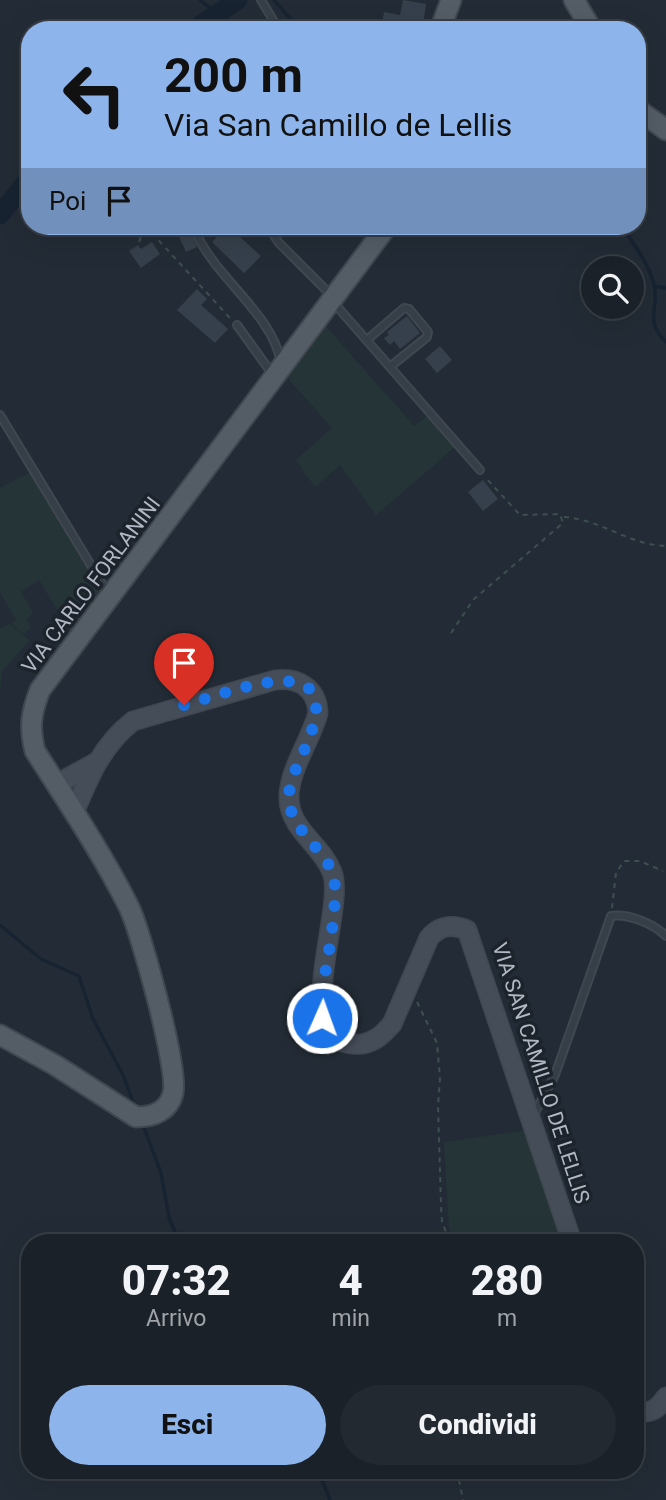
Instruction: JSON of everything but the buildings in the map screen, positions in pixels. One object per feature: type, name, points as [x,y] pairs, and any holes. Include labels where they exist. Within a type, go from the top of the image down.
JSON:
[{"type":"main road","points":[[443,21],[451,0]]},
{"type":"main road","points":[[574,0],[587,21]]},
{"type":"main road","points":[[646,116],[666,130]]},
{"type":"main road","name":"VIA CARLO FORLANINI","points":[[0,1035],[55,1065],[129,1114],[153,1115],[171,1100],[174,1086],[167,1048],[149,969],[130,908],[35,751],[30,732],[31,714],[40,690],[380,235]]},
{"type":"main road","name":"VIA SAN CAMILLO DE LELLIS","points":[[74,813],[95,763],[115,734],[133,721],[275,680],[288,679],[302,683],[314,697],[318,713],[291,786],[289,803],[296,823],[332,871],[336,892],[321,1001],[322,1018],[328,1029],[340,1040],[352,1044],[370,1042],[383,1035],[392,1024],[433,933],[448,926],[467,930],[569,1234]]},
{"type":"main road","name":"VIA SAN CAMILLO DE LELLIS","points":[[57,784],[95,763]]},
{"type":"main road","points":[[644,1413],[657,1409],[666,1397]]},
{"type":"lane","points":[[261,0],[274,21]]},
{"type":"lane","points":[[198,235],[225,279],[267,328],[279,352],[278,372]]},
{"type":"lane","points":[[274,235],[368,339],[480,470]]},
{"type":"lane","points":[[368,339],[404,308],[409,309],[428,332],[427,337],[391,366]]},
{"type":"lane","points":[[237,326],[278,372]]},
{"type":"lane","points":[[0,415],[110,597]]},
{"type":"lane","points":[[532,1118],[555,1075],[611,916],[636,920],[659,929],[666,936]]},
{"type":"path","points":[[139,242],[143,235]]},
{"type":"path","points":[[154,235],[237,326]]},
{"type":"path","points":[[480,470],[520,515],[576,517],[639,542],[666,546]]},
{"type":"path","points":[[451,633],[473,600],[556,531],[563,523],[563,517]]},
{"type":"path","points":[[611,916],[615,873],[624,861],[640,861],[663,871]]},
{"type":"path","points":[[407,987],[437,1043],[440,1078],[438,1106],[441,1206],[442,1222],[447,1234]]},
{"type":"path","points":[[459,1479],[463,1500]]},
{"type":"shaded area","points":[[324,324],[414,426],[430,414],[455,447],[376,515],[340,465],[315,487],[296,460],[332,428],[286,376]]},
{"type":"shaded area","points":[[33,471],[107,596],[75,638],[39,580],[21,592],[33,613],[26,620],[31,627],[24,634],[11,624],[16,620],[0,592],[0,488]]},
{"type":"shaded area","points":[[9,624],[30,640],[2,671],[0,693],[0,629]]},
{"type":"shaded area","points":[[528,1130],[564,1231],[547,1234],[451,1234],[444,1142]]},
{"type":"waterway","points":[[200,0],[217,14]]},
{"type":"waterway","points":[[206,21],[238,0]]},
{"type":"waterway","points":[[274,0],[292,21]]},
{"type":"waterway","points":[[0,215],[21,188]]},
{"type":"waterway","points":[[628,235],[652,277],[655,327],[666,342]]},
{"type":"waterway","points":[[654,286],[666,288]]},
{"type":"waterway","points":[[0,925],[41,959],[79,976],[93,1019],[123,1075],[135,1107]]},
{"type":"waterway","points":[[143,1125],[161,1173],[169,1217],[176,1234]]},
{"type":"waterway","points":[[322,1479],[330,1500]]},
{"type":"route","points":[[184,705],[281,679],[302,683],[317,702],[318,713],[314,727],[289,797],[296,823],[332,871],[336,892],[321,1001],[322,1018]]}]
